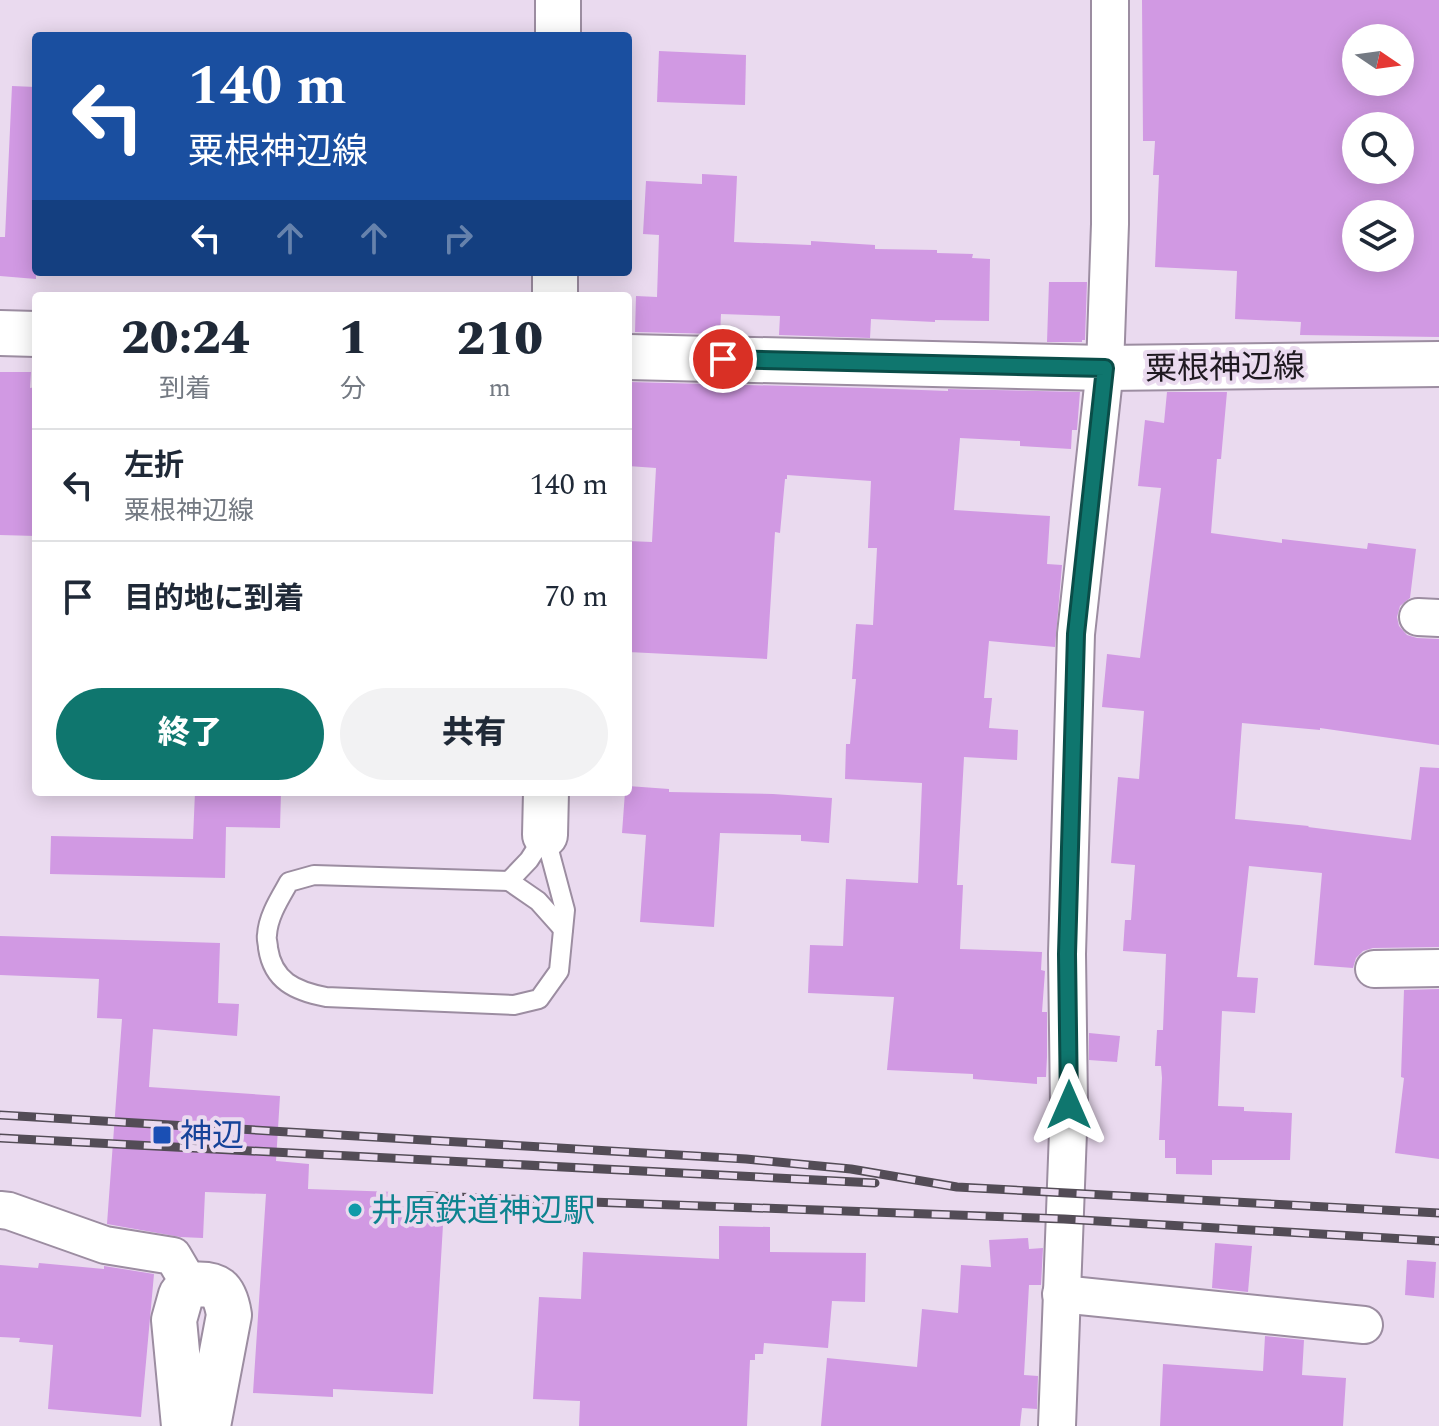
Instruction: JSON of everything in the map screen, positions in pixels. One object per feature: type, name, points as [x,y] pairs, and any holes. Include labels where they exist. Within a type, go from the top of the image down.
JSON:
[{"type":"main road","points":[[558,0],[558,32]]},
{"type":"main road","points":[[0,333],[32,334]]},
{"type":"main road","name":"粟根神辺線","points":[[632,357],[1105,368],[1439,364]]},
{"type":"main road","points":[[545,835],[546,796]]},
{"type":"main road","points":[[184,1426],[174,1320],[181,1295],[190,1285],[204,1284],[216,1287],[227,1297],[229,1315],[208,1426]]},
{"type":"street","points":[[1057,1426],[1069,1105],[1067,954],[1076,634],[1105,368],[1110,224],[1110,0]]},
{"type":"street","points":[[1374,969],[1439,968]]},
{"type":"street","points":[[0,1210],[105,1245],[173,1256],[190,1285]]},
{"type":"street","points":[[1061,1294],[1364,1325]]},
{"type":"lane","points":[[509,881],[529,860],[545,835]]},
{"type":"lane","points":[[545,835],[565,910],[559,971],[539,999],[514,1005],[326,997],[304,993],[280,979],[270,958],[267,935],[274,908],[289,882],[314,875],[509,881],[538,901],[563,929]]},
{"type":"building","points":[[1142,0],[1439,0],[1439,337],[1300,335],[1301,322],[1235,319],[1237,271],[1155,267],[1159,175],[1153,175],[1155,141],[1143,141]]},
{"type":"building","points":[[659,51],[746,55],[745,105],[657,102]]},
{"type":"building","points":[[12,86],[32,87],[32,276],[36,279],[0,276],[0,237],[5,237]]},
{"type":"building","points":[[702,174],[737,176],[734,242],[811,245],[811,241],[875,245],[875,249],[937,250],[937,253],[973,254],[972,258],[990,259],[989,321],[871,319],[870,338],[779,335],[780,316],[721,314],[720,334],[635,332],[636,296],[657,297],[659,235],[643,234],[646,181],[702,184]]},
{"type":"building","points":[[1049,282],[1087,282],[1085,340],[1082,342],[1047,342]]},
{"type":"building","points":[[0,372],[31,372],[32,536],[0,535]]},
{"type":"building","points":[[632,382],[1080,392],[1077,430],[1072,430],[1071,449],[1020,446],[1020,441],[960,438],[954,510],[1050,516],[1047,564],[1062,565],[1055,647],[989,641],[984,698],[992,698],[989,728],[1018,730],[1017,760],[964,757],[957,885],[963,885],[960,949],[1042,952],[1041,970],[1045,971],[1042,1012],[1047,1012],[1047,1057],[1046,1077],[1037,1077],[1037,1084],[973,1079],[973,1074],[887,1070],[894,997],[808,993],[810,945],[843,946],[846,879],[918,883],[922,783],[845,779],[846,744],[850,744],[856,679],[852,679],[856,624],[873,625],[877,548],[868,548],[871,481],[787,475],[780,533],[775,532],[767,659],[632,652],[632,541],[652,542],[656,468],[632,466]]},
{"type":"building","points":[[1167,392],[1227,392],[1211,533],[1282,543],[1282,539],[1367,549],[1368,543],[1416,549],[1410,598],[1400,606],[1397,617],[1399,626],[1407,635],[1439,639],[1439,745],[1320,728],[1242,723],[1235,819],[1411,840],[1420,767],[1439,768],[1439,947],[1373,948],[1363,951],[1356,958],[1353,968],[1314,965],[1322,873],[1249,866],[1237,977],[1258,978],[1255,1013],[1222,1011],[1218,1106],[1244,1107],[1244,1111],[1292,1113],[1290,1160],[1212,1160],[1212,1175],[1176,1174],[1176,1158],[1165,1158],[1165,1140],[1159,1140],[1162,1078],[1161,1066],[1155,1066],[1157,1030],[1163,1030],[1166,954],[1123,951],[1125,920],[1131,920],[1135,865],[1111,863],[1118,777],[1139,779],[1144,711],[1102,707],[1107,654],[1140,658],[1161,488],[1138,486],[1145,420],[1164,423]]},
{"type":"building","points":[[632,786],[669,789],[669,792],[832,798],[829,843],[801,841],[801,835],[720,833],[714,927],[640,922],[646,835],[622,833],[625,796],[632,796]]},
{"type":"building","points":[[195,796],[281,796],[280,828],[226,827],[225,878],[50,874],[51,836],[193,839]]},
{"type":"building","points":[[0,936],[220,943],[218,1003],[239,1004],[237,1036],[153,1029],[149,1087],[280,1096],[276,1161],[309,1164],[308,1189],[396,1192],[396,1206],[444,1208],[433,1394],[333,1389],[333,1397],[253,1393],[266,1194],[205,1192],[203,1238],[107,1224],[122,1019],[97,1018],[99,979],[0,975]]},
{"type":"building","points":[[1439,989],[1439,1159],[1395,1153],[1404,1078],[1401,1077],[1404,990]]},
{"type":"building","points":[[1089,1033],[1120,1036],[1117,1062],[1089,1060]]},
{"type":"building","points":[[719,1226],[770,1227],[770,1252],[866,1253],[865,1302],[832,1301],[828,1348],[764,1343],[763,1354],[755,1354],[755,1360],[750,1360],[747,1426],[579,1426],[580,1401],[533,1399],[539,1297],[581,1299],[583,1252],[719,1259]]},
{"type":"building","points":[[1028,1238],[1029,1249],[1043,1248],[1041,1285],[1029,1285],[1024,1375],[1038,1376],[1037,1409],[1022,1408],[1020,1426],[821,1426],[827,1358],[917,1367],[922,1309],[958,1313],[961,1265],[991,1267],[989,1240]]},
{"type":"building","points":[[1215,1243],[1252,1246],[1248,1292],[1212,1288]]},
{"type":"building","points":[[1407,1260],[1436,1262],[1434,1298],[1405,1295]]},
{"type":"building","points":[[39,1263],[104,1269],[104,1266],[154,1274],[141,1417],[48,1409],[53,1345],[0,1337],[0,1265],[38,1268]]},
{"type":"building","points":[[1265,1336],[1304,1340],[1302,1375],[1346,1378],[1343,1426],[1160,1426],[1163,1364],[1263,1371]]},
{"type":"railway","points":[[0,1115],[746,1159],[851,1169],[957,1187],[1439,1213]]},
{"type":"railway","points":[[0,1138],[875,1183]]},
{"type":"railway","points":[[428,1196],[1064,1219],[1439,1241]]},
{"type":"place","name":"神辺","points":[[162,1135]]},
{"type":"place","name":"井原鉄道神辺駅","points":[[355,1210]]},
{"type":"route","points":[[723,359],[1105,368],[1076,634],[1067,954],[1069,1105]]}]
